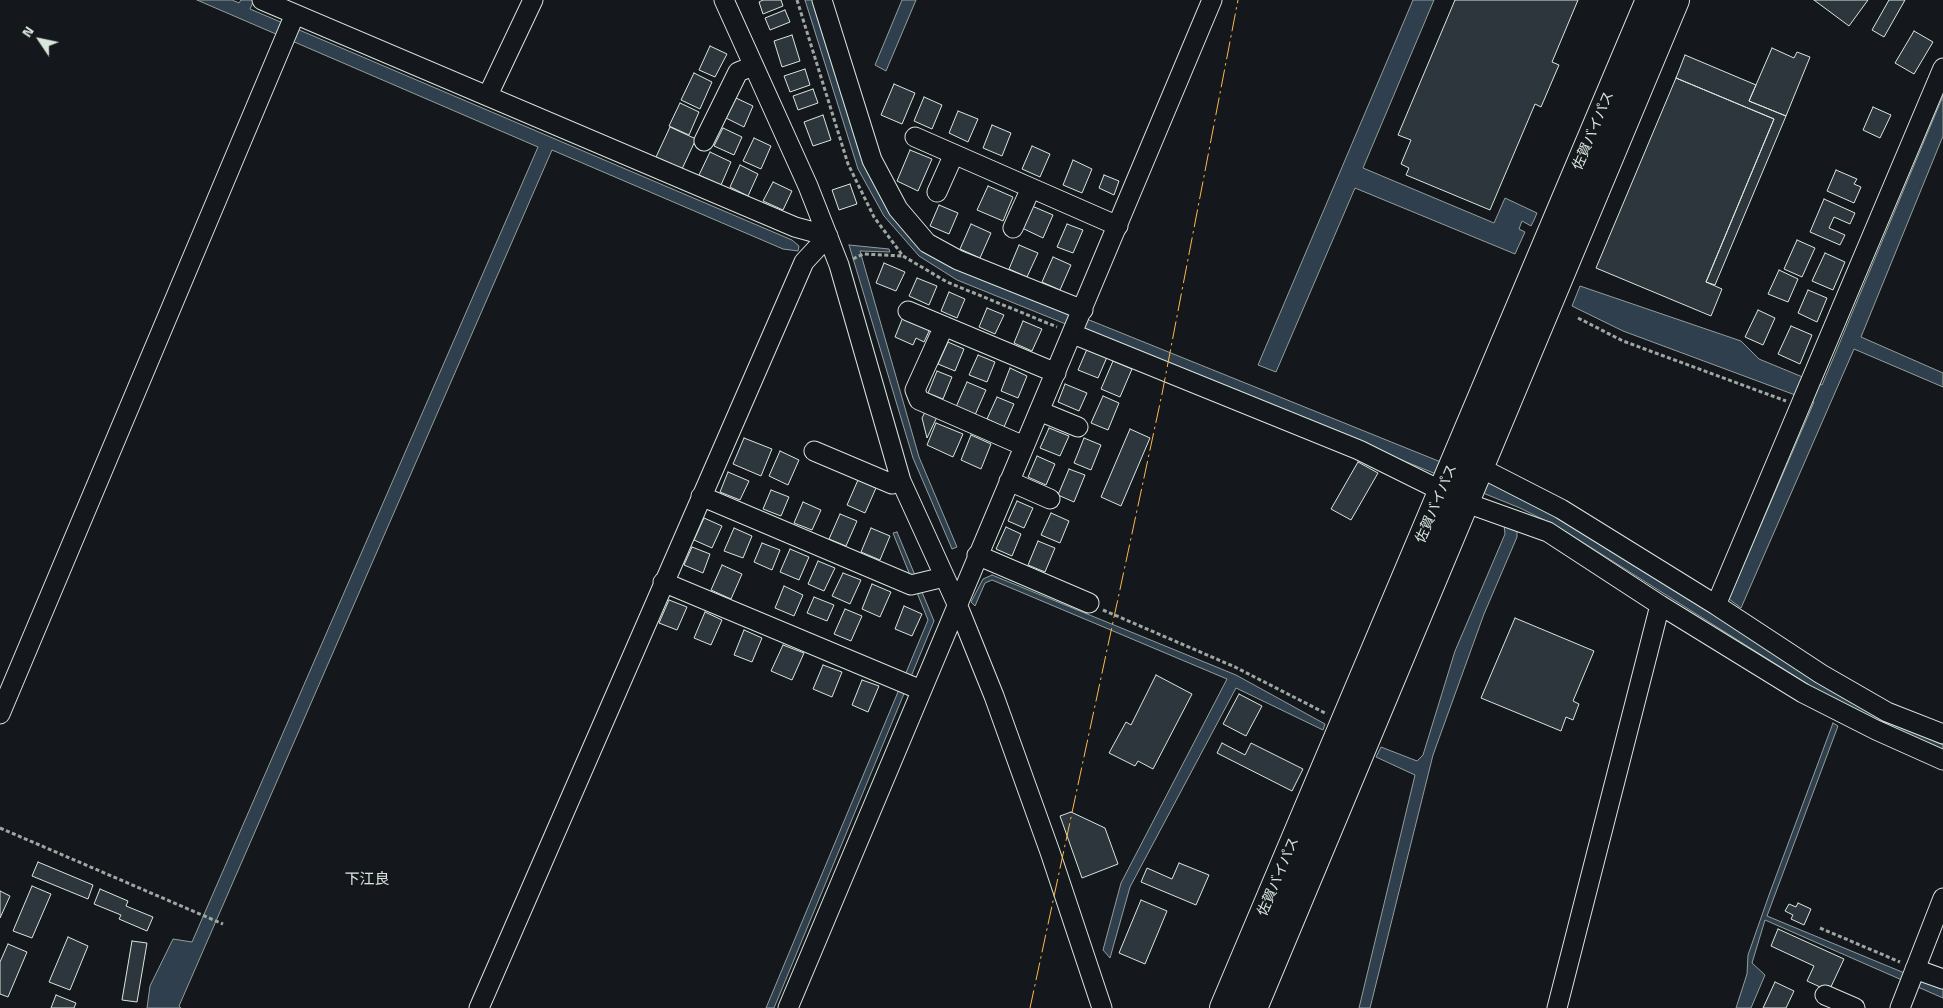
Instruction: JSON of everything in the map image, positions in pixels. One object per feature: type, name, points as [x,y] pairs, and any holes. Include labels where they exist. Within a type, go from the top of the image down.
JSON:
[{"type":"highway","name":"佐賀バイパス","points":[[1470,467],[1650,0]]},
{"type":"highway","name":"佐賀バイパス","points":[[1224,1008],[1345,723],[1455,494],[1470,467],[1675,0]]},
{"type":"highway","name":"佐賀バイパス","points":[[1253,1008],[1455,494]]},
{"type":"street","points":[[262,0],[795,227],[828,236]]},
{"type":"street","points":[[488,95],[533,0]]},
{"type":"street","points":[[724,0],[808,186],[839,265],[901,481],[927,581]]},
{"type":"street","points":[[822,0],[872,160],[898,208],[927,243],[958,260],[1083,310]]},
{"type":"street","points":[[788,1008],[1212,0]]},
{"type":"street","points":[[1,709],[295,14]]},
{"type":"street","points":[[704,141],[738,72],[753,66]]},
{"type":"street","points":[[1716,605],[1943,68]]},
{"type":"street","points":[[915,138],[1118,226]]},
{"type":"street","points":[[937,192],[954,154]]},
{"type":"street","points":[[1013,228],[1031,188]]},
{"type":"street","points":[[479,1008],[804,262],[828,236]]},
{"type":"street","points":[[908,311],[1056,373]]},
{"type":"street","points":[[944,326],[915,390],[919,400],[1024,446]]},
{"type":"street","points":[[1073,334],[1360,450],[1455,494],[1548,532],[1660,605],[1803,693],[1876,730],[1943,760]]},
{"type":"street","points":[[1039,411],[1078,427]]},
{"type":"street","points":[[814,451],[892,484],[901,481]]},
{"type":"street","points":[[1470,467],[1561,509],[1716,605],[1821,674],[1887,712],[1943,734]]},
{"type":"street","points":[[1009,481],[1050,499]]},
{"type":"street","points":[[701,496],[927,581],[957,604],[994,696],[1050,852],[1102,1008]]},
{"type":"street","points":[[977,555],[1089,603]]},
{"type":"street","points":[[663,582],[921,690]]},
{"type":"street","points":[[1557,1008],[1660,605]]},
{"type":"street","points":[[1900,1008],[1943,898]]},
{"type":"street","points":[[1915,969],[1943,979]]},
{"type":"street","points":[[1825,995],[1856,1008]]},
{"type":"path","points":[[863,254],[903,256]]},
{"type":"path","points":[[1578,318],[1623,341],[1800,407]]},
{"type":"path","points":[[1089,603],[1235,667],[1345,723]]},
{"type":"path","points":[[0,828],[223,924]]},
{"type":"path","points":[[1820,928],[1915,969]]},
{"type":"water","points":[[197,0],[232,0],[239,3],[241,0],[254,0],[250,9],[792,240],[799,246],[798,251],[783,249],[552,150],[179,1006],[181,1008],[147,1008],[150,986],[173,939],[192,942],[538,147]]},
{"type":"water","points":[[805,0],[816,0],[869,165],[963,269],[1525,496],[1867,710],[1943,745],[1943,754],[1820,692],[1560,528],[1520,508],[957,280],[919,256],[884,216],[858,169]]},
{"type":"water","points":[[902,0],[916,0],[886,71],[875,65]]},
{"type":"water","points":[[1413,0],[1434,0],[1363,168],[1494,223],[1505,198],[1537,213],[1531,226],[1522,221],[1519,229],[1525,232],[1515,254],[1355,188],[1276,372],[1258,365]]},
{"type":"water","points":[[1943,96],[1943,136],[1861,337],[1943,373],[1943,387],[1854,349],[1741,608],[1729,599],[1814,402],[1623,331],[1572,306],[1580,286],[1741,341],[1759,359],[1822,385]]},
{"type":"water","points":[[849,245],[889,249],[890,252],[860,251],[919,457],[957,547],[952,549],[913,458]]},
{"type":"water","points":[[1504,524],[1517,529],[1517,537],[1484,614],[1433,755],[1370,1008],[1359,1008],[1415,775],[1376,757],[1381,747],[1417,761],[1423,755],[1455,651],[1505,534]]},
{"type":"water","points":[[897,532],[934,621],[774,1008],[766,1008],[928,620],[893,533]]},
{"type":"water","points":[[992,575],[1236,675],[1325,724],[1323,730],[1236,688],[1130,887],[1110,958],[1103,950],[1121,883],[1227,679],[992,580],[985,583],[975,606],[971,602],[983,579]]},
{"type":"water","points":[[1833,723],[1838,726],[1767,916],[1943,989],[1943,998],[1765,920],[1752,963],[1765,975],[1751,1008],[1736,1008],[1747,974],[1748,955]]},
{"type":"building","points":[[763,0],[781,0],[783,6],[763,14],[759,2]]},
{"type":"building","points":[[1455,0],[1578,0],[1552,62],[1559,65],[1541,107],[1535,104],[1490,210],[1406,175],[1409,168],[1401,164],[1411,140],[1398,135]]},
{"type":"building","points":[[1814,0],[1868,0],[1849,26]]},
{"type":"building","points":[[1889,0],[1905,0],[1884,37],[1872,30]]},
{"type":"building","points":[[785,10],[790,22],[770,30],[765,18]]},
{"type":"building","points":[[1914,31],[1933,42],[1914,74],[1895,63]]},
{"type":"building","points":[[792,35],[800,61],[782,67],[774,41]]},
{"type":"building","points":[[710,46],[727,54],[715,77],[699,70]]},
{"type":"building","points":[[1772,48],[1794,58],[1797,52],[1810,57],[1786,116],[1749,101]]},
{"type":"building","points":[[1685,55],[1756,85],[1749,101],[1786,116],[1715,285],[1706,282],[1774,119],[1676,78]]},
{"type":"building","points":[[805,69],[810,85],[790,92],[784,76]]},
{"type":"building","points":[[694,73],[712,82],[700,109],[681,100]]},
{"type":"building","points":[[1676,78],[1774,119],[1706,282],[1722,289],[1711,316],[1596,268]]},
{"type":"building","points":[[894,84],[915,93],[902,124],[881,115]]},
{"type":"building","points":[[813,89],[818,103],[798,110],[793,96]]},
{"type":"building","points":[[924,97],[942,105],[932,129],[914,121]]},
{"type":"building","points":[[736,98],[753,106],[744,127],[726,118]]},
{"type":"building","points":[[680,103],[699,112],[689,135],[669,126]]},
{"type":"building","points":[[1873,107],[1891,115],[1880,138],[1863,130]]},
{"type":"building","points":[[958,111],[978,119],[968,142],[949,133]]},
{"type":"building","points":[[823,115],[831,140],[813,146],[804,122]]},
{"type":"building","points":[[992,125],[1011,133],[1002,156],[983,148]]},
{"type":"building","points":[[670,127],[696,139],[682,169],[656,157]]},
{"type":"building","points":[[723,128],[742,137],[734,155],[714,146]]},
{"type":"building","points":[[754,138],[771,146],[761,169],[743,161]]},
{"type":"building","points":[[1032,146],[1050,154],[1040,177],[1022,169]]},
{"type":"building","points":[[910,150],[932,159],[918,191],[897,181]]},
{"type":"building","points":[[710,152],[731,162],[721,185],[699,175]]},
{"type":"building","points":[[1073,160],[1092,169],[1082,193],[1063,185]]},
{"type":"building","points":[[740,165],[758,174],[748,196],[730,187]]},
{"type":"building","points":[[1836,170],[1857,179],[1854,184],[1861,187],[1854,203],[1827,191]]},
{"type":"building","points":[[1104,175],[1119,181],[1114,195],[1099,188]]},
{"type":"building","points":[[773,182],[792,191],[783,210],[763,201]]},
{"type":"building","points":[[850,184],[857,204],[839,210],[832,190]]},
{"type":"building","points":[[988,186],[1013,197],[1003,221],[977,210]]},
{"type":"building","points":[[1824,199],[1855,213],[1850,224],[1834,217],[1829,228],[1845,235],[1840,245],[1810,232]]},
{"type":"building","points":[[939,205],[958,213],[949,234],[930,226]]},
{"type":"building","points":[[1032,206],[1053,215],[1043,238],[1022,228]]},
{"type":"building","points":[[971,224],[991,233],[980,258],[960,249]]},
{"type":"building","points":[[1067,224],[1083,230],[1073,253],[1057,247]]},
{"type":"building","points":[[1797,240],[1815,248],[1802,277],[1784,269]]},
{"type":"building","points":[[1019,245],[1038,253],[1027,277],[1009,269]]},
{"type":"building","points":[[1825,253],[1845,262],[1833,290],[1812,281]]},
{"type":"building","points":[[1053,257],[1071,265],[1060,290],[1042,282]]},
{"type":"building","points":[[884,263],[905,272],[896,291],[876,283]]},
{"type":"building","points":[[1779,270],[1798,279],[1788,302],[1768,294]]},
{"type":"building","points":[[917,278],[937,286],[929,305],[909,296]]},
{"type":"building","points":[[1808,290],[1827,298],[1817,322],[1798,313]]},
{"type":"building","points":[[949,292],[965,299],[957,318],[941,311]]},
{"type":"building","points":[[987,308],[1004,315],[995,334],[979,327]]},
{"type":"building","points":[[1758,310],[1775,318],[1763,345],[1745,337]]},
{"type":"building","points":[[903,317],[930,329],[924,342],[916,338],[913,345],[895,337]]},
{"type":"building","points":[[1023,321],[1042,329],[1032,351],[1014,343]]},
{"type":"building","points":[[1791,326],[1812,335],[1800,364],[1778,354]]},
{"type":"building","points":[[948,342],[964,349],[955,371],[938,364]]},
{"type":"building","points":[[1087,349],[1107,357],[1098,378],[1078,370]]},
{"type":"building","points":[[978,355],[995,362],[987,382],[969,375]]},
{"type":"building","points":[[1113,361],[1132,369],[1120,397],[1101,389]]},
{"type":"building","points":[[1010,368],[1027,376],[1018,398],[1001,391]]},
{"type":"building","points":[[937,371],[952,377],[943,399],[928,393]]},
{"type":"building","points":[[967,382],[986,390],[975,415],[956,407]]},
{"type":"building","points":[[1065,384],[1087,393],[1079,411],[1058,402]]},
{"type":"building","points":[[1103,396],[1119,403],[1108,430],[1091,423]]},
{"type":"building","points":[[997,397],[1014,404],[1004,427],[987,419]]},
{"type":"building","points":[[925,412],[937,417],[927,438],[922,418]]},
{"type":"building","points":[[936,423],[963,434],[953,457],[927,445]]},
{"type":"building","points":[[1049,428],[1069,436],[1060,456],[1040,448]]},
{"type":"building","points":[[1130,429],[1150,438],[1121,506],[1101,497]]},
{"type":"building","points":[[971,435],[991,444],[981,469],[961,460]]},
{"type":"building","points":[[744,438],[772,449],[761,476],[733,464]]},
{"type":"building","points":[[1084,438],[1101,445],[1091,470],[1074,463]]},
{"type":"building","points":[[780,451],[799,460],[788,485],[769,476]]},
{"type":"building","points":[[1037,456],[1055,464],[1046,485],[1028,477]]},
{"type":"building","points":[[1358,462],[1378,473],[1351,520],[1331,509]]},
{"type":"building","points":[[1069,469],[1085,475],[1074,502],[1058,495]]},
{"type":"building","points":[[728,472],[749,481],[740,500],[720,492]]},
{"type":"building","points":[[858,480],[876,488],[865,513],[847,505]]},
{"type":"building","points":[[771,490],[789,497],[781,516],[763,509]]},
{"type":"building","points":[[1017,501],[1033,508],[1024,528],[1008,521]]},
{"type":"building","points":[[803,502],[821,510],[812,530],[794,523]]},
{"type":"building","points":[[1051,513],[1069,521],[1060,543],[1041,535]]},
{"type":"building","points":[[840,514],[857,521],[846,546],[829,539]]},
{"type":"building","points":[[704,518],[722,526],[712,548],[694,540]]},
{"type":"building","points":[[1006,527],[1021,534],[1012,556],[996,549]]},
{"type":"building","points":[[734,528],[752,536],[743,558],[724,551]]},
{"type":"building","points":[[871,528],[890,536],[880,560],[861,552]]},
{"type":"building","points":[[1038,541],[1055,548],[1045,572],[1028,565]]},
{"type":"building","points":[[762,543],[780,550],[772,570],[754,562]]},
{"type":"building","points":[[692,547],[710,554],[703,573],[684,565]]},
{"type":"building","points":[[790,549],[809,557],[799,580],[780,572]]},
{"type":"building","points":[[818,561],[835,568],[824,591],[808,584]]},
{"type":"building","points":[[722,565],[742,574],[731,599],[711,590]]},
{"type":"building","points":[[843,573],[861,580],[850,604],[832,596]]},
{"type":"building","points":[[872,584],[891,592],[880,617],[862,609]]},
{"type":"building","points":[[784,586],[803,595],[794,616],[775,608]]},
{"type":"building","points":[[814,597],[834,605],[827,621],[807,613]]},
{"type":"building","points":[[669,600],[687,607],[677,630],[659,623]]},
{"type":"building","points":[[904,606],[922,614],[912,636],[895,629]]},
{"type":"building","points":[[845,609],[862,616],[851,641],[834,634]]},
{"type":"building","points":[[705,612],[722,620],[711,645],[694,638]]},
{"type":"building","points":[[1515,618],[1594,651],[1573,701],[1579,704],[1573,720],[1566,717],[1561,731],[1481,698]]},
{"type":"building","points":[[744,630],[762,638],[752,662],[734,655]]},
{"type":"building","points":[[783,645],[804,653],[792,680],[771,671]]},
{"type":"building","points":[[823,665],[842,672],[832,697],[813,689]]},
{"type":"building","points":[[1156,675],[1192,694],[1153,769],[1138,761],[1135,766],[1109,753],[1126,722],[1131,725]]},
{"type":"building","points":[[862,680],[879,686],[868,712],[852,705]]},
{"type":"building","points":[[1239,694],[1262,706],[1246,736],[1223,724]]},
{"type":"building","points":[[1222,743],[1245,755],[1251,743],[1303,769],[1292,791],[1217,753]]},
{"type":"building","points":[[1071,812],[1105,828],[1118,864],[1082,878],[1060,816]]},
{"type":"building","points":[[38,862],[93,885],[88,899],[32,876]]},
{"type":"building","points":[[1179,863],[1209,875],[1196,905],[1141,882],[1147,868],[1172,879]]},
{"type":"building","points":[[32,886],[51,894],[32,938],[13,931]]},
{"type":"building","points":[[100,889],[128,901],[126,906],[153,917],[147,931],[119,919],[121,915],[94,904]]},
{"type":"building","points":[[0,891],[10,896],[0,918]]},
{"type":"building","points":[[1141,900],[1167,911],[1145,964],[1119,953]]},
{"type":"building","points":[[1798,903],[1811,909],[1804,925],[1791,919],[1793,915],[1785,911],[1789,904],[1796,907]]},
{"type":"building","points":[[1778,929],[1844,959],[1829,991],[1807,981],[1814,966],[1771,946]]},
{"type":"building","points":[[68,937],[88,946],[70,990],[49,982]]},
{"type":"building","points":[[132,941],[147,943],[137,1002],[122,1000]]},
{"type":"building","points":[[8,944],[27,952],[8,997],[0,994],[0,962]]},
{"type":"building","points":[[1775,982],[1794,991],[1786,1008],[1763,1008]]},
{"type":"building","points":[[56,995],[76,1003],[74,1008],[51,1008]]},
{"type":"power","points":[[1030,1008],[1162,394],[1238,0]]},
{"type":"district","name":"下江良","points":[[367,880]]}]
